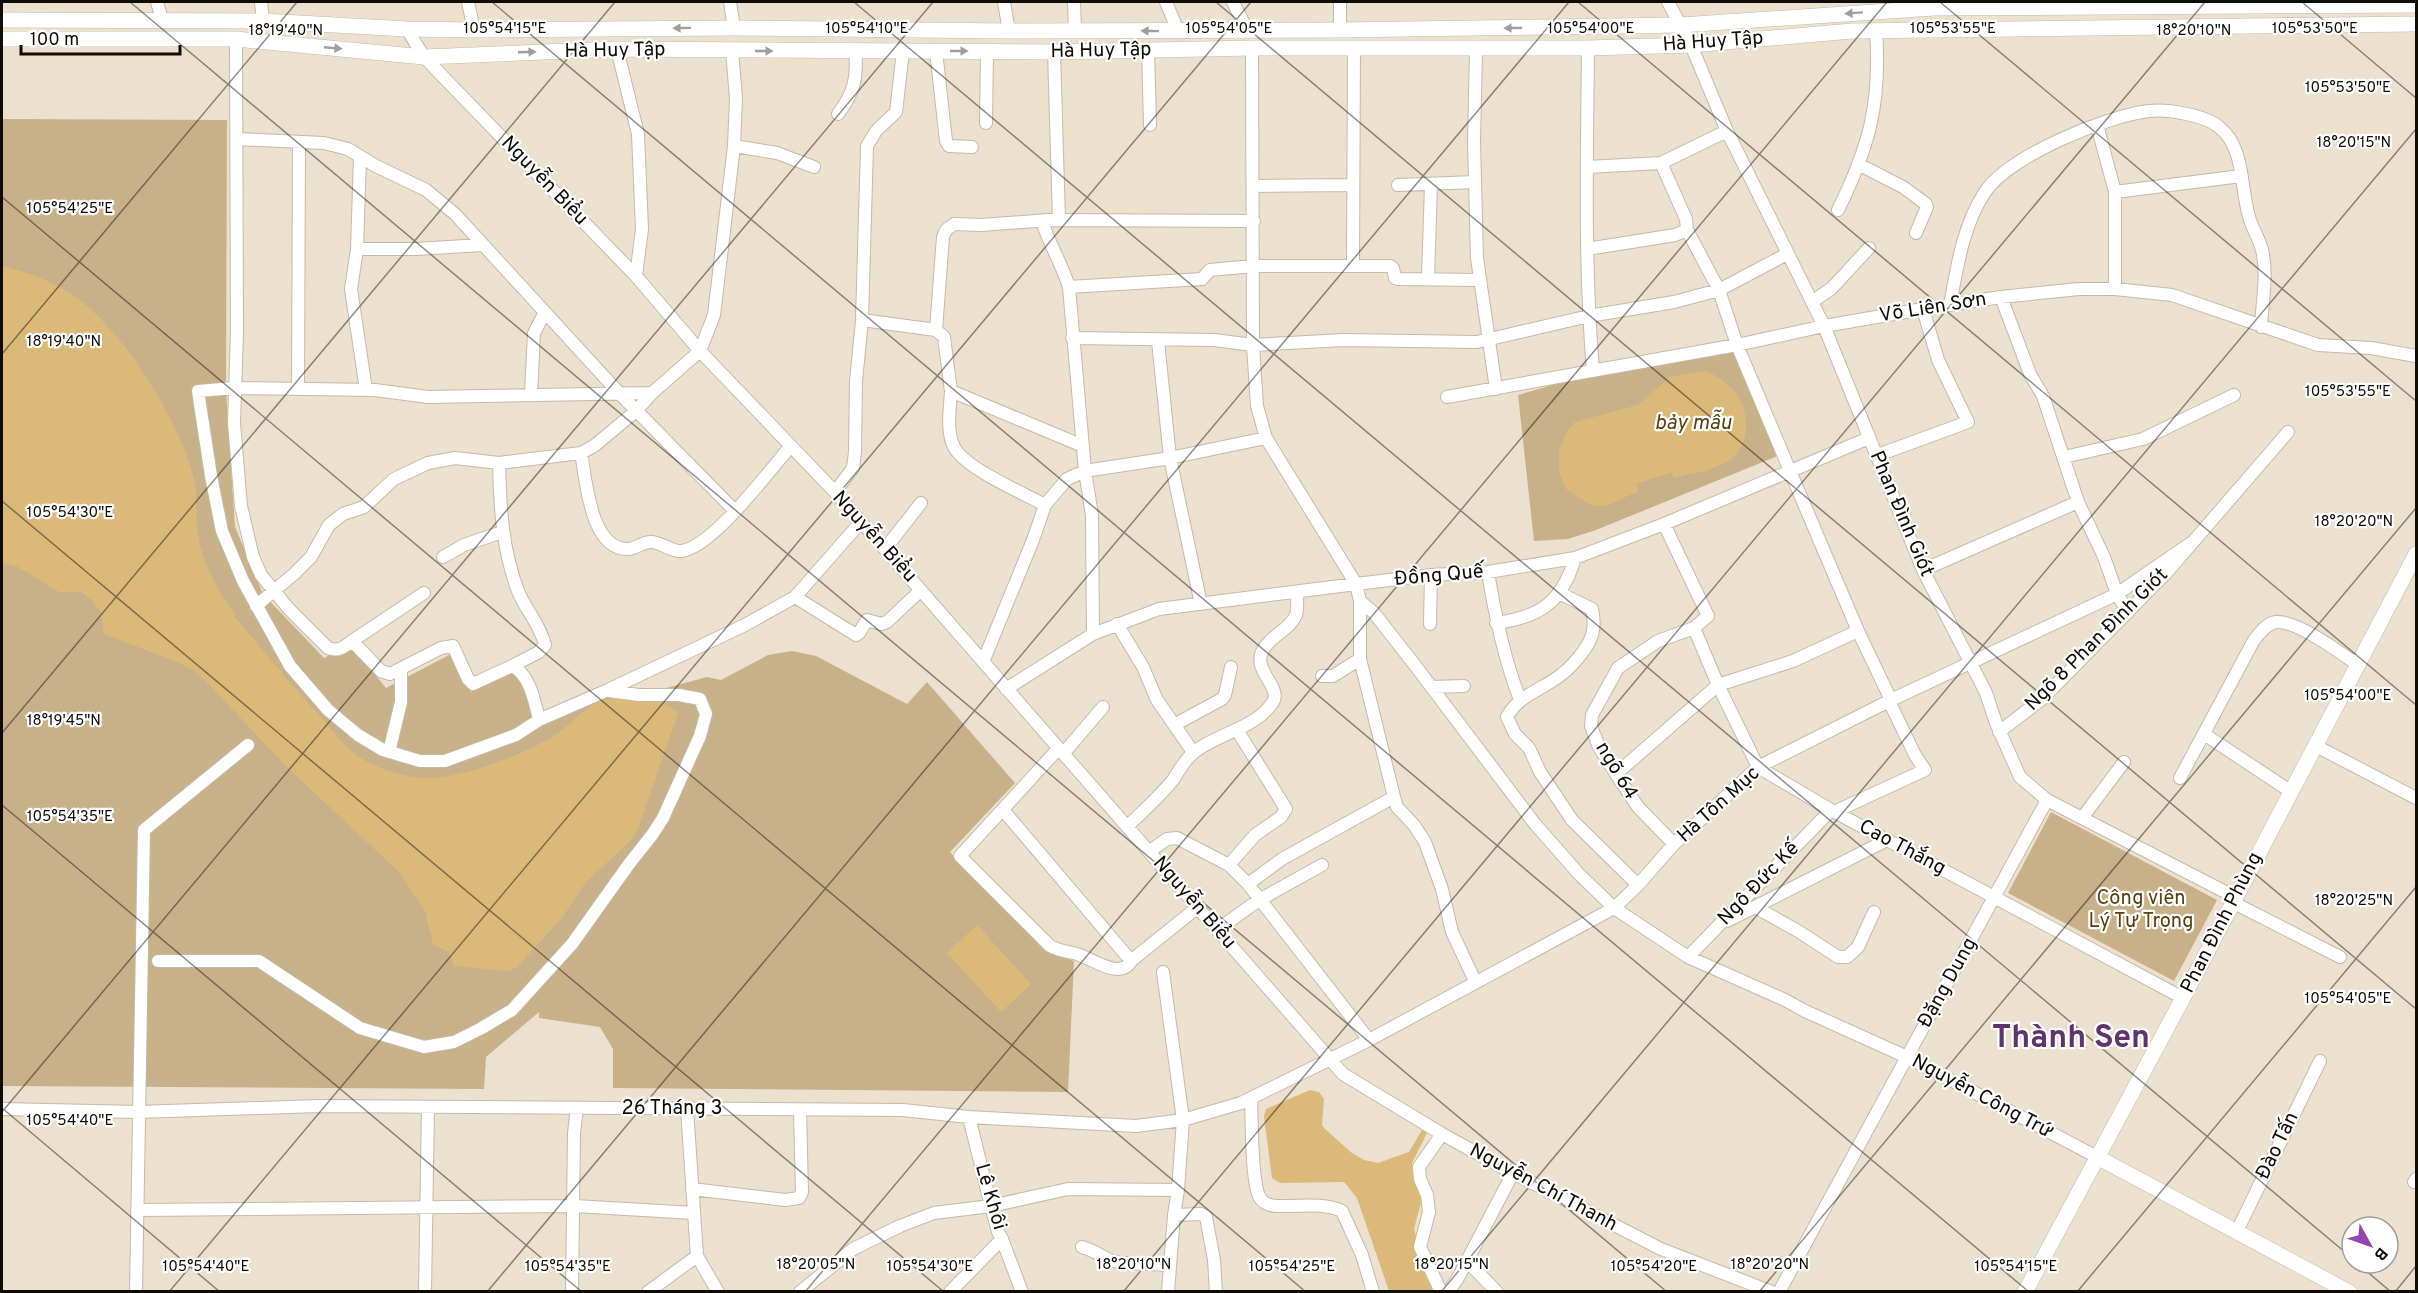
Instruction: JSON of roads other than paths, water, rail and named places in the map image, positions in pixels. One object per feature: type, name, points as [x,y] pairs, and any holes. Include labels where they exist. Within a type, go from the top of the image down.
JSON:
[{"type":"main road","name":"Hà Huy Tập","points":[[2,20],[263,21],[407,29],[474,30],[734,28],[1009,31],[1340,30],[1680,25],[1926,8],[2416,5]]},
{"type":"main road","name":"Hà Huy Tập","points":[[2,39],[236,39],[424,57],[617,49],[1054,52],[1252,48],[1588,48],[1690,45],[1876,30],[2416,24]]},
{"type":"main road","points":[[1247,30],[1252,48]]},
{"type":"main road","name":"Phan Đình Phùng","points":[[2025,1292],[2183,998],[2290,790],[2316,746],[2416,554]]},
{"type":"main road","name":"Nguyễn Công Trứ","points":[[2097,1157],[2349,1292]]},
{"type":"street","points":[[157,2],[162,20]]},
{"type":"street","points":[[261,2],[263,21]]},
{"type":"street","points":[[468,2],[474,30]]},
{"type":"street","points":[[730,2],[734,28]]},
{"type":"street","points":[[1004,2],[1009,31]]},
{"type":"street","points":[[1074,2],[1075,30]]},
{"type":"street","points":[[1166,2],[1178,31]]},
{"type":"street","points":[[1233,2],[1247,30]]},
{"type":"street","points":[[1340,2],[1340,30]]},
{"type":"street","name":"Phan Đình Giót","points":[[1668,2],[1690,45],[1727,131],[1824,326],[1923,570],[1986,693],[1999,732],[2020,777],[2047,800],[2340,957]]},
{"type":"street","name":"Nguyễn Biểu","points":[[407,29],[424,57],[636,276],[700,351],[835,492],[1328,1058]]},
{"type":"street","points":[[1838,210],[1860,165],[1876,98],[1878,70],[1876,30]]},
{"type":"street","points":[[236,39],[234,423],[241,506],[253,556],[274,592],[328,648],[335,651],[343,648],[424,593]]},
{"type":"street","points":[[1252,48],[1253,345],[1257,406],[1266,438],[1356,584],[1360,601],[1360,659],[1365,671],[1394,797],[1397,807],[1414,825],[1425,843],[1442,889],[1452,932],[1475,981]]},
{"type":"street","points":[[1588,48],[1587,249],[1593,371]]},
{"type":"street","points":[[617,49],[638,134],[642,229],[636,276]]},
{"type":"street","points":[[1353,265],[1354,49]]},
{"type":"street","points":[[1476,49],[1477,258],[1496,388]]},
{"type":"street","points":[[838,114],[851,98],[857,69],[855,50]]},
{"type":"street","points":[[1148,50],[1150,125]]},
{"type":"street","points":[[256,606],[311,556],[329,525],[343,514],[364,507],[394,479],[428,463],[455,458],[499,463],[581,453],[594,446],[636,411],[652,393],[700,351],[714,315],[734,146],[736,98],[732,51]]},
{"type":"street","points":[[835,492],[853,468],[856,381],[862,320],[867,146],[876,131],[896,112],[903,51]]},
{"type":"street","points":[[936,51],[946,141],[949,146],[972,147]]},
{"type":"street","points":[[986,123],[987,51]]},
{"type":"street","points":[[1054,52],[1059,220]]},
{"type":"street","points":[[1950,304],[1959,259],[1974,212],[1997,177],[2014,164],[2097,125],[2149,111],[2172,111],[2219,126],[2229,137],[2236,152],[2250,220],[2262,249],[2264,274],[2261,327]]},
{"type":"street","points":[[2097,125],[2115,192],[2115,289]]},
{"type":"street","points":[[1587,167],[1661,163],[1727,131]]},
{"type":"street","points":[[237,140],[324,143],[348,149],[426,190],[455,214],[544,314],[735,511]]},
{"type":"street","points":[[298,389],[299,143]]},
{"type":"street","points":[[734,146],[777,153],[814,167]]},
{"type":"street","points":[[360,157],[357,249],[351,289],[366,390]]},
{"type":"street","points":[[1661,163],[1686,219],[1687,230],[1719,290],[1737,345],[1858,631],[1915,755],[1925,770],[1832,811]]},
{"type":"street","points":[[1860,165],[1903,187],[1926,204],[1928,207],[1916,233]]},
{"type":"street","points":[[2115,192],[2241,176]]},
{"type":"street","points":[[1398,185],[1475,182]]},
{"type":"street","points":[[1428,279],[1431,184]]},
{"type":"street","points":[[1253,186],[1353,185]]},
{"type":"street","points":[[936,330],[940,254],[946,230],[954,224],[981,225],[1059,220],[1254,221]]},
{"type":"street","points":[[1042,221],[1049,242],[1061,262],[1069,287],[1085,471],[1092,515],[1093,634]]},
{"type":"street","points":[[1587,249],[1675,236],[1687,230]]},
{"type":"street","points":[[357,249],[416,249],[482,245]]},
{"type":"street","points":[[1812,302],[1832,288],[1869,248]]},
{"type":"street","points":[[1072,338],[1214,340],[1253,345],[1343,340],[1477,342],[1589,316],[1674,302],[1719,290],[1788,254]]},
{"type":"street","points":[[1069,287],[1202,279],[1210,270],[1253,266],[1390,266],[1393,268],[1395,278],[1479,280]]},
{"type":"street","name":"Võ Liên Sơn","points":[[1447,397],[1950,304],[2079,289],[2115,289],[2172,296],[2318,345],[2371,348],[2416,356]]},
{"type":"street","points":[[2001,297],[2030,374],[2043,396],[2078,502],[2104,557],[2116,594],[2128,612]]},
{"type":"street","points":[[1878,455],[1968,422],[1938,360],[1923,309]]},
{"type":"street","points":[[531,394],[534,333],[544,314]]},
{"type":"street","points":[[862,320],[936,330],[944,337],[951,391],[949,423],[954,447],[986,474],[1045,505]]},
{"type":"street","points":[[1158,341],[1170,458],[1201,604]]},
{"type":"street","points":[[652,393],[428,397],[366,390],[235,388],[198,391],[222,531],[256,606],[290,666],[328,710],[358,735],[389,752],[420,761],[446,761],[516,735],[539,720],[736,629],[795,597],[860,523]]},
{"type":"street","points":[[951,391],[1083,446]]},
{"type":"street","points":[[2064,457],[2143,439],[2234,395]]},
{"type":"street","points":[[2191,543],[2288,432]]},
{"type":"street","points":[[983,662],[1045,505],[1067,478],[1085,471],[1170,458],[1266,438]]},
{"type":"street","name":"Đồng Quế","points":[[1006,689],[1093,634],[1159,609],[1431,575],[1488,572],[1575,558],[1664,524],[1869,438]]},
{"type":"street","points":[[581,453],[592,516],[604,537],[628,549],[650,542],[679,551],[694,546],[717,530],[790,447]]},
{"type":"street","points":[[352,641],[385,674],[453,646],[468,679],[473,684],[539,652],[544,645],[543,636],[518,590],[502,532],[499,463]]},
{"type":"street","points":[[1923,570],[2078,502]]},
{"type":"street","points":[[885,549],[921,503]]},
{"type":"street","points":[[1664,524],[1708,616],[1694,628],[1718,686],[1758,767]]},
{"type":"street","points":[[443,557],[464,545],[502,532]]},
{"type":"street","name":"Hà Tôn Mục","points":[[1328,1058],[1369,1040],[1614,908],[1674,844],[1758,767],[1890,701],[2116,594],[2191,543]]},
{"type":"street","name":"Ngõ 8 Phan Đình Giót","points":[[1999,732],[2042,699],[2167,572],[2191,543]]},
{"type":"street","points":[[1496,624],[1524,619],[1554,601],[1569,578],[1575,558]]},
{"type":"street","points":[[1488,572],[1496,624],[1507,667],[1520,700]]},
{"type":"street","points":[[1430,624],[1431,575]]},
{"type":"street","points":[[795,597],[856,635],[867,620],[881,624],[887,622],[921,590]]},
{"type":"street","points":[[1128,826],[1172,781],[1193,752],[1238,730],[1274,701],[1276,692],[1260,663],[1260,655],[1264,648],[1292,621],[1296,614],[1297,592]]},
{"type":"street","points":[[1559,593],[1592,609],[1593,636],[1573,664],[1561,675],[1520,700],[1512,707],[1507,717],[1515,734],[1529,748],[1540,772],[1572,820],[1638,885]]},
{"type":"street","name":"Nguyễn Công Trứ","points":[[1360,601],[1374,613],[1535,824],[1578,873],[1614,908],[1688,957],[1907,1057],[2097,1157]]},
{"type":"street","points":[[2180,778],[2254,640],[2271,624],[2282,622],[2293,626],[2357,664]]},
{"type":"street","points":[[1117,624],[1143,667],[1157,700],[1193,752]]},
{"type":"street","name":"ngõ 64","points":[[1674,844],[1638,807],[1616,774],[1599,747],[1592,726],[1592,715],[1618,668],[1658,641],[1694,628]]},
{"type":"street","points":[[1616,774],[1718,686],[1793,661],[1858,631]]},
{"type":"street","points":[[1322,676],[1333,676],[1360,659]]},
{"type":"street","points":[[512,666],[522,674],[534,698],[539,720]]},
{"type":"street","points":[[1174,725],[1222,699],[1225,695],[1231,667]]},
{"type":"street","points":[[389,752],[401,702],[401,669]]},
{"type":"street","points":[[1431,687],[1464,686]]},
{"type":"street","points":[[158,961],[259,961],[360,1028],[424,1047],[454,1042],[512,1010],[572,944],[663,818],[700,736],[706,714],[700,699],[679,695],[639,695],[608,690]]},
{"type":"street","points":[[1103,707],[960,856],[1050,946],[1063,952],[1076,954],[1105,967],[1122,969],[1129,966],[1132,960],[1198,907]]},
{"type":"street","points":[[1229,865],[1255,835],[1281,817],[1286,809],[1238,730]]},
{"type":"street","points":[[2204,734],[2290,790]]},
{"type":"street","points":[[136,1292],[144,830],[248,745]]},
{"type":"street","points":[[2316,746],[2416,798]]},
{"type":"street","points":[[2082,818],[2124,762]]},
{"type":"street","name":"Cao Thắng","points":[[1758,767],[1832,811],[2183,998]]},
{"type":"street","points":[[1248,884],[1282,859],[1394,797]]},
{"type":"street","name":"Đặng Dung","points":[[1779,1292],[2047,800]]},
{"type":"street","points":[[1003,810],[1126,956],[1132,960]]},
{"type":"street","name":"Ngô Đức Kế","points":[[1688,957],[1832,811]]},
{"type":"street","points":[[1150,851],[1167,839],[1177,838],[1229,865],[1248,884],[1369,1040]]},
{"type":"street","points":[[1719,925],[1887,840]]},
{"type":"street","points":[[1217,930],[1259,900],[1322,866]]},
{"type":"street","points":[[1755,908],[1798,930],[1838,957],[1847,957],[1858,947],[1874,912]]},
{"type":"street","points":[[1163,972],[1183,1120],[1168,1292]]},
{"type":"street","name":"26 Tháng 3","points":[[2,1109],[138,1112],[318,1106],[903,1110],[969,1118],[1136,1126],[1183,1120],[1251,1098],[1328,1058]]},
{"type":"street","name":"Nguyễn Chí Thanh","points":[[1328,1058],[1343,1074],[1442,1134],[1513,1173],[1661,1249],[1772,1292]]},
{"type":"street","name":"Đào Tấn","points":[[2237,1231],[2320,1061]]},
{"type":"street","points":[[1251,1098],[1255,1180],[1259,1196],[1264,1203],[1275,1206],[1328,1205],[1342,1211],[1349,1222],[1362,1255],[1373,1292]]},
{"type":"street","points":[[425,1292],[428,1107]]},
{"type":"street","points":[[572,1292],[575,1206],[574,1133],[577,1108]]},
{"type":"street","points":[[687,1109],[697,1256],[718,1292]]},
{"type":"street","points":[[692,1189],[785,1200],[799,1198],[802,1192],[800,1110]]},
{"type":"street","name":"Lê Khôi","points":[[950,1292],[1002,1239],[991,1206],[969,1118]]},
{"type":"street","points":[[1441,1292],[1420,1246],[1429,1212],[1419,1167],[1442,1134]]},
{"type":"street","points":[[1448,1292],[1467,1261],[1513,1173]]},
{"type":"street","points":[[800,1292],[853,1249],[900,1226],[934,1214],[991,1206],[1068,1189],[1178,1190]]},
{"type":"street","points":[[137,1210],[575,1206],[694,1213]]},
{"type":"street","points":[[1174,1215],[1202,1214],[1206,1217],[1214,1260],[1216,1292]]},
{"type":"street","points":[[1002,1239],[1022,1292]]},
{"type":"street","points":[[1082,1247],[1098,1251],[1111,1261],[1120,1263],[1169,1265]]},
{"type":"street","points":[[648,1292],[697,1256]]},
{"type":"street","points":[[1467,1261],[1497,1292]]},
{"type":"water","points":[[2,266],[39,278],[73,295],[92,310],[130,354],[164,407],[189,461],[195,484],[197,528],[203,556],[236,616],[233,615],[338,738],[358,757],[401,775],[424,778],[455,775],[493,764],[529,749],[557,734],[591,706],[606,699],[628,696],[650,699],[678,713],[637,832],[586,882],[562,918],[517,967],[508,971],[454,966],[449,952],[433,944],[425,911],[399,872],[288,768],[197,672],[104,634],[101,613],[91,599],[81,592],[59,592],[18,567],[2,563]]},
{"type":"water","name":"bảy mẫu","points":[[1705,371],[1728,385],[1740,399],[1744,408],[1745,436],[1738,453],[1731,459],[1703,471],[1673,478],[1672,472],[1636,484],[1639,491],[1605,506],[1591,505],[1567,490],[1559,472],[1559,451],[1565,435],[1575,422],[1638,405],[1670,377]]},
{"type":"water","points":[[977,925],[1031,984],[1001,1012],[947,953]]},
{"type":"water","points":[[1310,1090],[1319,1092],[1324,1099],[1322,1125],[1324,1128],[1352,1153],[1364,1160],[1378,1163],[1409,1152],[1422,1130],[1427,1133],[1412,1163],[1412,1169],[1419,1178],[1422,1199],[1414,1229],[1433,1291],[1389,1291],[1357,1198],[1344,1182],[1280,1183],[1272,1178],[1264,1116],[1266,1109]]},
{"type":"district","name":"Thành Sen","points":[[2071,1039]]},
{"type":"park label","name":"Công viên Lý Tự Trọng","points":[[2141,910]]}]
